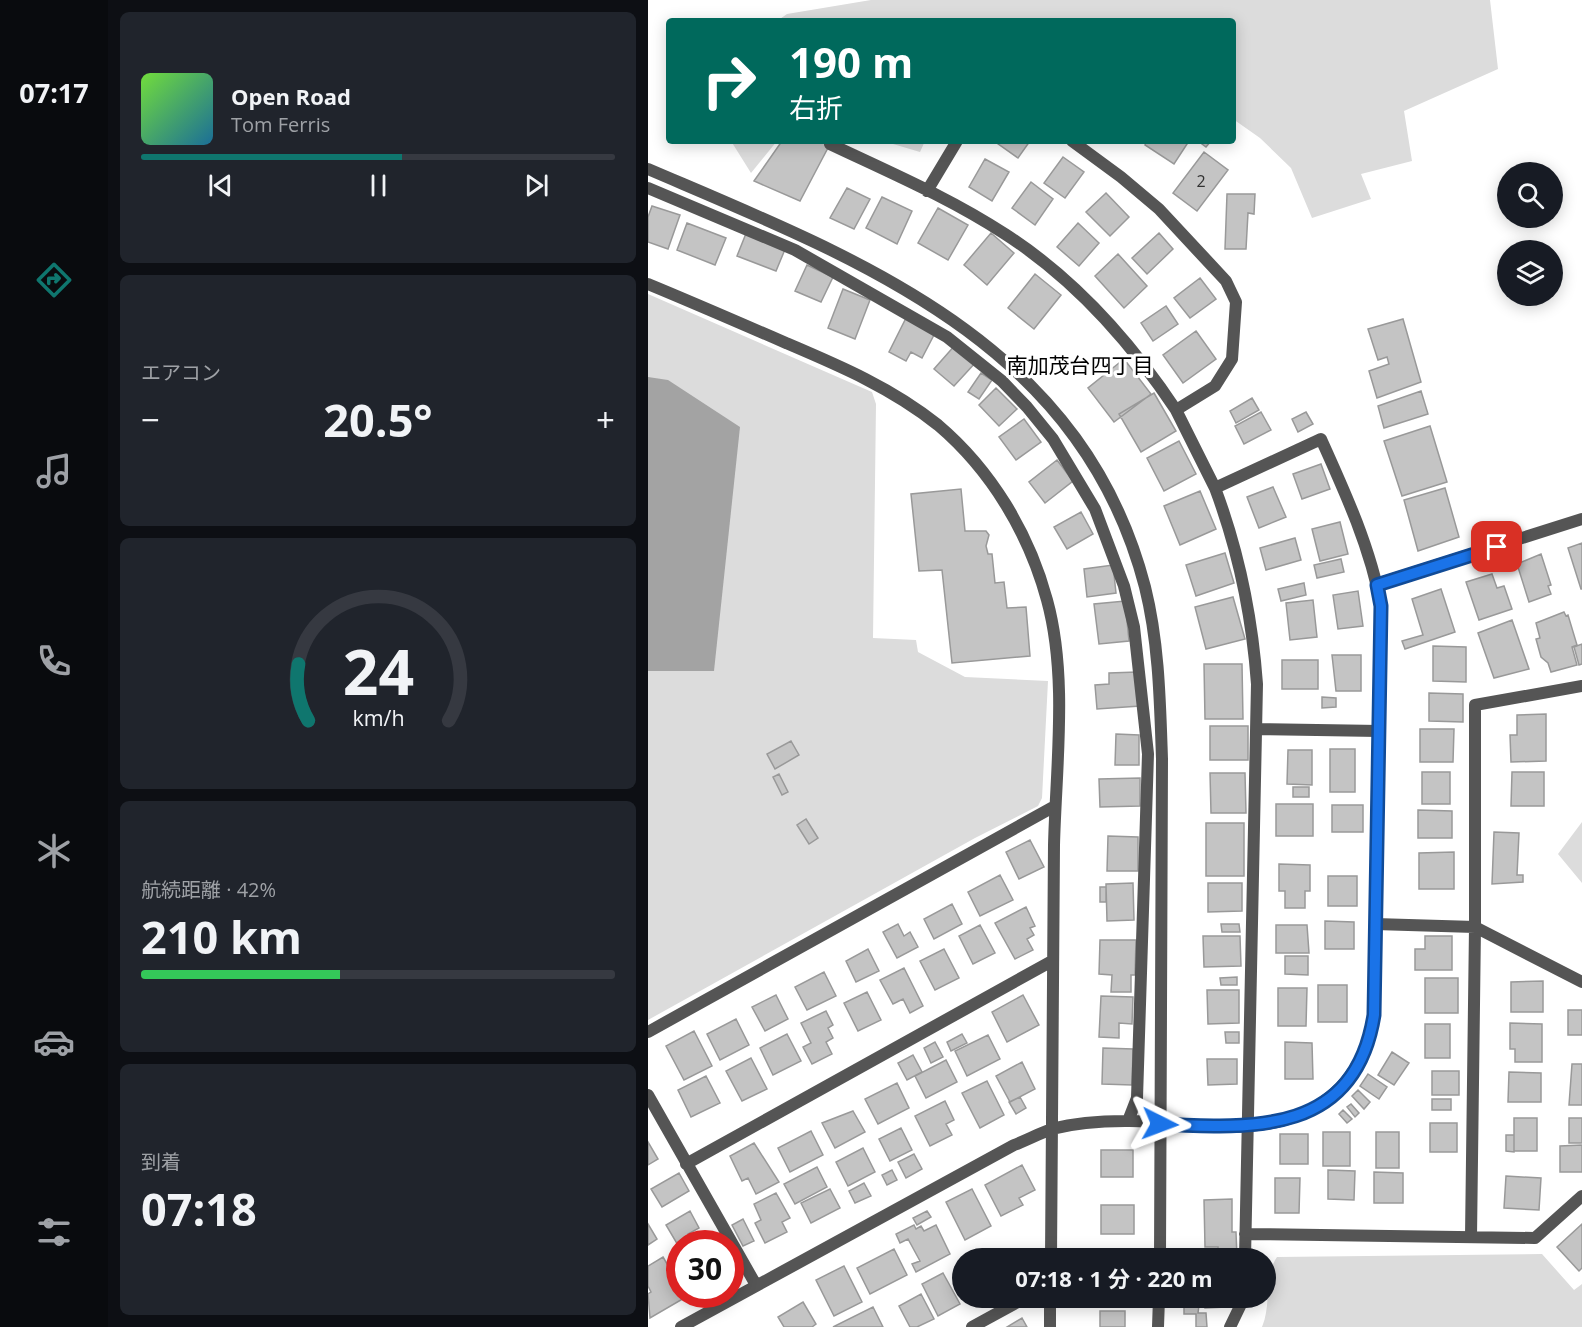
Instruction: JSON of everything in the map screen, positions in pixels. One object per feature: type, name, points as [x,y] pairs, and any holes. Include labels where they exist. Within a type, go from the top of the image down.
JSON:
[{"type":"street","points":[[830,144],[927,191],[1006,234],[1076,290],[1133,349],[1176,410],[1215,488],[1230,531],[1247,594],[1254,639],[1257,729],[1245,1248]]},
{"type":"street","points":[[927,191],[955,144]]},
{"type":"street","points":[[1076,144],[1121,177],[1166,216],[1226,281],[1236,302],[1232,358],[1215,386],[1176,410]]},
{"type":"street","points":[[648,170],[816,241],[894,283],[960,324],[1000,357],[1052,408],[1079,440],[1100,474],[1134,549],[1146,589],[1154,629],[1160,693],[1162,759],[1160,1248]]},
{"type":"street","points":[[648,188],[795,250],[947,337],[1002,381],[1027,407],[1053,439],[1095,509],[1124,586],[1134,627],[1148,754],[1137,1098],[1128,1121]]},
{"type":"street","points":[[648,284],[858,374],[883,387],[940,427],[988,478],[1024,537],[1048,601],[1055,635],[1058,669],[1052,961],[1051,1248]]},
{"type":"street","points":[[681,1327],[1014,1145],[1052,1130],[1128,1121],[1249,1126],[1307,1112],[1336,1092],[1358,1065],[1369,1041],[1374,1015],[1381,606],[1377,585],[1343,489],[1321,439],[1215,488]]},
{"type":"street","points":[[1377,585],[1582,519]]},
{"type":"street","points":[[1471,1237],[1475,705],[1582,686]]},
{"type":"street","points":[[1257,729],[1379,730]]},
{"type":"street","points":[[648,1032],[1055,806]]},
{"type":"street","points":[[1376,924],[1475,927],[1582,982]]},
{"type":"street","points":[[686,1164],[1052,961]]},
{"type":"street","points":[[648,1095],[756,1285]]},
{"type":"street","points":[[1245,1234],[1535,1238],[1582,1196]]},
{"type":"street","points":[[972,1327],[1007,1308]]},
{"type":"street","points":[[1050,1308],[1050,1327]]},
{"type":"street","points":[[1158,1327],[1159,1308]]},
{"type":"street","points":[[1230,1327],[1239,1308]]},
{"type":"shaded area","points":[[871,0],[1490,0],[1498,69],[1404,111],[1412,161],[1361,174],[1371,199],[1312,218],[1291,168],[1260,138],[1236,121],[1236,18],[781,18],[787,14]]},
{"type":"shaded area","points":[[733,144],[775,144],[751,173]]},
{"type":"shaded area","points":[[893,144],[924,144],[920,152]]},
{"type":"shaded area","points":[[648,294],[872,392],[876,404],[873,638],[916,640],[918,652],[965,677],[1048,681],[1042,798],[1038,806],[975,838],[648,1020]]},
{"type":"shaded area","points":[[648,377],[668,380],[740,427],[714,671],[648,671]]},
{"type":"shaded area","points":[[1582,822],[1582,883],[1558,854]]},
{"type":"shaded area","points":[[1542,1254],[1574,1290],[1582,1284],[1582,1327],[1262,1327],[1267,1308],[1276,1308],[1277,1257]]},
{"type":"building","points":[[780,144],[830,144],[800,201],[754,181]]},
{"type":"building","points":[[998,144],[1028,144],[1018,158]]},
{"type":"building","points":[[1146,144],[1187,144],[1174,164]]},
{"type":"building","points":[[1204,152],[1228,170],[1197,211],[1173,193]]},
{"type":"building","points":[[1063,157],[1084,172],[1065,198],[1044,183]]},
{"type":"building","points":[[985,159],[1009,172],[992,201],[969,187]]},
{"type":"building","points":[[1031,182],[1053,199],[1035,225],[1012,208]]},
{"type":"building","points":[[847,188],[870,199],[854,229],[830,218]]},
{"type":"building","points":[[1106,193],[1129,217],[1110,236],[1086,212]]},
{"type":"building","points":[[1227,194],[1255,194],[1254,214],[1248,213],[1246,249],[1225,249]]},
{"type":"building","points":[[882,197],[912,211],[897,244],[866,228]]},
{"type":"building","points":[[652,206],[680,215],[668,249],[648,242],[648,217]]},
{"type":"building","points":[[938,208],[968,225],[948,260],[918,243]]},
{"type":"building","points":[[687,223],[726,238],[715,265],[677,250]]},
{"type":"building","points":[[1078,223],[1099,243],[1079,266],[1057,247]]},
{"type":"building","points":[[747,231],[786,247],[776,271],[737,256]]},
{"type":"building","points":[[991,233],[1014,253],[987,285],[964,265]]},
{"type":"building","points":[[1159,233],[1173,249],[1147,274],[1132,258]]},
{"type":"building","points":[[1118,254],[1147,286],[1124,308],[1095,276]]},
{"type":"building","points":[[807,265],[833,277],[821,302],[795,291]]},
{"type":"building","points":[[1035,274],[1061,295],[1034,329],[1008,308]]},
{"type":"building","points":[[1200,278],[1216,299],[1190,318],[1174,298]]},
{"type":"building","points":[[843,289],[870,300],[855,339],[828,328]]},
{"type":"building","points":[[1166,306],[1178,324],[1153,341],[1141,323]]},
{"type":"building","points":[[907,316],[936,331],[922,358],[911,352],[906,361],[889,352]]},
{"type":"building","points":[[1403,319],[1421,382],[1377,398],[1369,371],[1389,364],[1387,357],[1378,360],[1368,329]]},
{"type":"building","points":[[1196,331],[1216,359],[1183,383],[1163,355]]},
{"type":"building","points":[[956,344],[976,362],[954,386],[934,369]]},
{"type":"building","points":[[1124,359],[1151,394],[1114,422],[1088,388]]},
{"type":"building","points":[[981,373],[992,380],[979,399],[968,392]]},
{"type":"building","points":[[996,388],[1017,409],[999,426],[979,405]]},
{"type":"building","points":[[1421,391],[1428,414],[1384,428],[1378,406]]},
{"type":"building","points":[[1154,393],[1176,431],[1141,452],[1119,414]]},
{"type":"building","points":[[1252,398],[1259,410],[1236,423],[1230,411]]},
{"type":"building","points":[[1261,412],[1271,430],[1244,444],[1235,426]]},
{"type":"building","points":[[1306,412],[1313,424],[1298,432],[1292,419]]},
{"type":"building","points":[[1024,419],[1041,442],[1016,460],[999,437]]},
{"type":"building","points":[[1430,426],[1447,482],[1402,496],[1384,441]]},
{"type":"building","points":[[1179,441],[1196,474],[1164,491],[1147,458]]},
{"type":"building","points":[[1057,460],[1073,481],[1045,503],[1029,482]]},
{"type":"building","points":[[1321,464],[1330,489],[1302,499],[1293,474]]},
{"type":"building","points":[[1273,487],[1286,517],[1259,528],[1247,497]]},
{"type":"building","points":[[1445,488],[1459,537],[1418,551],[1404,500]]},
{"type":"building","points":[[961,489],[965,531],[986,531],[989,535],[986,546],[988,554],[992,554],[995,583],[1004,582],[1007,608],[1026,607],[1030,656],[952,663],[942,570],[919,571],[911,494]]},
{"type":"building","points":[[1200,491],[1216,529],[1180,545],[1164,506]]},
{"type":"building","points":[[1081,512],[1093,534],[1067,549],[1054,527]]},
{"type":"building","points":[[1340,522],[1348,554],[1320,561],[1312,529]]},
{"type":"building","points":[[1295,538],[1301,560],[1266,570],[1260,548]]},
{"type":"building","points":[[1582,543],[1582,589],[1581,589],[1568,548]]},
{"type":"building","points":[[1225,553],[1234,583],[1196,596],[1186,565]]},
{"type":"building","points":[[1541,554],[1551,585],[1548,586],[1551,594],[1529,602],[1517,564]]},
{"type":"building","points":[[1341,559],[1344,572],[1317,578],[1314,565]]},
{"type":"building","points":[[1113,565],[1116,593],[1087,597],[1084,569]]},
{"type":"building","points":[[1492,574],[1497,588],[1504,586],[1512,609],[1479,620],[1466,582]]},
{"type":"building","points":[[1304,583],[1306,595],[1281,601],[1278,589]]},
{"type":"building","points":[[1441,589],[1455,632],[1405,649],[1402,641],[1423,635],[1412,599]]},
{"type":"building","points":[[1358,591],[1363,626],[1338,629],[1333,595]]},
{"type":"building","points":[[1233,597],[1245,639],[1206,649],[1195,607]]},
{"type":"building","points":[[1313,600],[1317,637],[1290,640],[1286,603]]},
{"type":"building","points":[[1125,601],[1129,641],[1099,644],[1094,604]]},
{"type":"building","points":[[1564,612],[1566,616],[1568,615],[1577,645],[1572,647],[1577,665],[1551,672],[1548,663],[1541,657],[1536,639],[1540,638],[1536,623]]},
{"type":"building","points":[[1512,620],[1529,669],[1494,678],[1478,633]]},
{"type":"building","points":[[1582,644],[1582,664],[1579,665],[1574,647]]},
{"type":"building","points":[[1433,646],[1466,647],[1466,682],[1433,681]]},
{"type":"building","points":[[1332,655],[1361,655],[1361,691],[1336,691]]},
{"type":"building","points":[[1282,660],[1318,660],[1318,689],[1282,689]]},
{"type":"building","points":[[1204,664],[1242,664],[1243,719],[1205,719]]},
{"type":"building","points":[[1137,672],[1140,706],[1097,709],[1095,685],[1109,684],[1109,673]]},
{"type":"building","points":[[1429,693],[1463,694],[1463,722],[1429,721]]},
{"type":"building","points":[[1322,697],[1336,698],[1336,707],[1322,708]]},
{"type":"building","points":[[1546,714],[1546,761],[1511,762],[1510,735],[1517,735],[1517,715]]},
{"type":"building","points":[[1210,726],[1248,726],[1248,760],[1210,760]]},
{"type":"building","points":[[1420,729],[1454,729],[1453,762],[1420,762]]},
{"type":"building","points":[[1116,734],[1139,735],[1139,765],[1115,765]]},
{"type":"building","points":[[791,741],[799,755],[775,769],[767,754]]},
{"type":"building","points":[[1330,749],[1355,749],[1355,792],[1330,792]]},
{"type":"building","points":[[1288,750],[1312,750],[1312,785],[1287,784]]},
{"type":"building","points":[[1422,772],[1450,772],[1450,804],[1422,804]]},
{"type":"building","points":[[1512,772],[1544,772],[1544,806],[1511,806]]},
{"type":"building","points":[[1210,773],[1245,773],[1246,813],[1211,813]]},
{"type":"building","points":[[779,774],[788,792],[782,795],[773,777]]},
{"type":"building","points":[[1140,778],[1140,806],[1100,807],[1099,779]]},
{"type":"building","points":[[1293,787],[1309,787],[1309,797],[1293,797]]},
{"type":"building","points":[[1276,804],[1313,804],[1313,836],[1276,836]]},
{"type":"building","points":[[1332,805],[1363,805],[1363,832],[1332,832]]},
{"type":"building","points":[[1418,810],[1452,811],[1452,838],[1418,838]]},
{"type":"building","points":[[806,819],[818,838],[809,844],[797,825]]},
{"type":"building","points":[[1206,823],[1244,823],[1244,876],[1206,876]]},
{"type":"building","points":[[1494,832],[1519,833],[1517,875],[1523,875],[1523,882],[1492,884]]},
{"type":"building","points":[[1108,836],[1138,837],[1138,871],[1107,871]]},
{"type":"building","points":[[1030,840],[1044,867],[1019,879],[1006,852]]},
{"type":"building","points":[[1454,852],[1454,889],[1419,889],[1419,853]]},
{"type":"building","points":[[1279,864],[1310,865],[1310,891],[1305,891],[1305,908],[1285,908],[1285,891],[1279,891]]},
{"type":"building","points":[[1000,875],[1013,900],[980,916],[968,892]]},
{"type":"building","points":[[1328,876],[1357,876],[1357,906],[1328,906]]},
{"type":"building","points":[[1133,883],[1134,920],[1107,921],[1106,884]]},
{"type":"building","points":[[1208,883],[1242,883],[1242,911],[1208,912]]},
{"type":"building","points":[[1100,887],[1106,887],[1106,902],[1100,902]]},
{"type":"building","points":[[952,904],[962,924],[934,939],[924,919]]},
{"type":"building","points":[[1026,907],[1035,926],[1030,928],[1034,935],[1027,939],[1033,950],[1015,959],[995,923]]},
{"type":"building","points":[[1325,921],[1354,922],[1354,949],[1325,949]]},
{"type":"building","points":[[898,924],[904,936],[910,932],[918,947],[897,958],[883,932]]},
{"type":"building","points":[[1221,924],[1239,924],[1240,932],[1222,932]]},
{"type":"building","points":[[980,925],[995,953],[973,964],[959,936]]},
{"type":"building","points":[[1276,925],[1307,925],[1309,953],[1276,953]]},
{"type":"building","points":[[1203,936],[1240,936],[1241,966],[1204,967]]},
{"type":"building","points":[[1425,936],[1452,936],[1452,970],[1415,970],[1415,949],[1425,949]]},
{"type":"building","points":[[1100,940],[1136,940],[1135,975],[1131,975],[1131,992],[1111,992],[1112,975],[1099,974]]},
{"type":"building","points":[[868,949],[879,971],[856,982],[846,961]]},
{"type":"building","points":[[944,949],[959,978],[935,990],[920,961]]},
{"type":"building","points":[[1285,956],[1308,956],[1308,975],[1285,974]]},
{"type":"building","points":[[904,968],[923,1006],[910,1013],[903,999],[893,1004],[880,980]]},
{"type":"building","points":[[824,972],[836,996],[807,1010],[795,987]]},
{"type":"building","points":[[1237,977],[1237,985],[1221,985],[1220,978]]},
{"type":"building","points":[[1425,978],[1458,978],[1458,1013],[1425,1013]]},
{"type":"building","points":[[1543,981],[1543,1012],[1511,1012],[1511,982]]},
{"type":"building","points":[[1318,985],[1347,985],[1347,1022],[1318,1022]]},
{"type":"building","points":[[1278,988],[1307,988],[1306,1026],[1278,1026]]},
{"type":"building","points":[[1207,990],[1239,990],[1239,1023],[1208,1024]]},
{"type":"building","points":[[867,992],[881,1020],[858,1031],[844,1003]]},
{"type":"building","points":[[776,995],[788,1019],[765,1031],[752,1007]]},
{"type":"building","points":[[1023,995],[1039,1025],[1007,1042],[992,1012]]},
{"type":"building","points":[[1101,996],[1133,997],[1132,1024],[1119,1023],[1119,1038],[1099,1037]]},
{"type":"building","points":[[1568,1010],[1582,1010],[1582,1035],[1568,1035]]},
{"type":"building","points":[[826,1011],[833,1025],[828,1028],[833,1038],[826,1042],[832,1054],[812,1064],[803,1047],[811,1043],[801,1023]]},
{"type":"building","points":[[736,1019],[749,1045],[720,1060],[707,1034]]},
{"type":"building","points":[[1510,1023],[1542,1024],[1542,1062],[1515,1062],[1515,1049],[1510,1049]]},
{"type":"building","points":[[1425,1024],[1450,1024],[1450,1058],[1425,1058]]},
{"type":"building","points":[[694,1031],[712,1066],[684,1080],[666,1046]]},
{"type":"building","points":[[1225,1032],[1239,1032],[1239,1043],[1226,1043]]},
{"type":"building","points":[[787,1034],[801,1061],[773,1075],[760,1048]]},
{"type":"building","points":[[962,1034],[967,1043],[951,1051],[947,1042]]},
{"type":"building","points":[[988,1035],[1000,1059],[967,1076],[955,1051]]},
{"type":"building","points":[[935,1042],[943,1057],[931,1063],[924,1048]]},
{"type":"building","points":[[1285,1042],[1312,1043],[1313,1079],[1285,1079]]},
{"type":"building","points":[[1103,1048],[1133,1049],[1132,1085],[1102,1084]]},
{"type":"building","points":[[1392,1052],[1409,1063],[1394,1085],[1378,1075]]},
{"type":"building","points":[[913,1055],[922,1072],[907,1080],[898,1063]]},
{"type":"building","points":[[751,1058],[767,1089],[742,1101],[726,1071]]},
{"type":"building","points":[[1207,1059],[1237,1059],[1237,1084],[1208,1085]]},
{"type":"building","points":[[946,1060],[957,1082],[926,1098],[915,1076]]},
{"type":"building","points":[[1022,1062],[1035,1089],[1010,1102],[996,1076]]},
{"type":"building","points":[[1572,1064],[1582,1064],[1582,1105],[1569,1105]]},
{"type":"building","points":[[1432,1071],[1459,1071],[1459,1095],[1432,1095]]},
{"type":"building","points":[[1509,1072],[1541,1073],[1541,1102],[1508,1102]]},
{"type":"building","points":[[1368,1074],[1387,1087],[1379,1099],[1360,1086]]},
{"type":"building","points":[[706,1076],[720,1103],[691,1117],[678,1090]]},
{"type":"building","points":[[987,1081],[1004,1115],[980,1128],[962,1093]]},
{"type":"building","points":[[897,1083],[909,1108],[878,1124],[865,1099]]},
{"type":"building","points":[[1358,1090],[1370,1102],[1364,1109],[1352,1096]]},
{"type":"building","points":[[1020,1097],[1026,1108],[1016,1114],[1009,1102]]},
{"type":"building","points":[[1432,1099],[1451,1099],[1451,1110],[1432,1110]]},
{"type":"building","points":[[945,1101],[954,1120],[946,1124],[952,1135],[930,1146],[915,1116]]},
{"type":"building","points":[[1351,1104],[1359,1113],[1355,1117],[1347,1107]]},
{"type":"building","points":[[1343,1110],[1352,1119],[1347,1123],[1339,1114]]},
{"type":"building","points":[[853,1111],[865,1132],[835,1148],[822,1123]]},
{"type":"building","points":[[1514,1118],[1537,1118],[1537,1151],[1514,1151]]},
{"type":"building","points":[[1569,1118],[1582,1118],[1582,1143],[1569,1143]]},
{"type":"building","points":[[1430,1123],[1457,1123],[1457,1152],[1430,1152]]},
{"type":"building","points":[[901,1128],[912,1150],[890,1161],[879,1139]]},
{"type":"building","points":[[811,1131],[823,1155],[790,1172],[778,1148]]},
{"type":"building","points":[[1323,1132],[1350,1132],[1350,1166],[1323,1166]]},
{"type":"building","points":[[1376,1132],[1399,1132],[1399,1168],[1376,1168]]},
{"type":"building","points":[[1280,1134],[1308,1134],[1308,1164],[1280,1164]]},
{"type":"building","points":[[1506,1135],[1514,1135],[1514,1152],[1506,1151]]},
{"type":"building","points":[[648,1142],[658,1159],[648,1165]]},
{"type":"building","points":[[754,1143],[779,1182],[756,1194],[748,1178],[742,1181],[730,1156]]},
{"type":"building","points":[[1582,1145],[1582,1172],[1560,1172],[1560,1146]]},
{"type":"building","points":[[863,1148],[875,1172],[848,1186],[836,1162]]},
{"type":"building","points":[[1101,1150],[1133,1150],[1133,1177],[1101,1177]]},
{"type":"building","points":[[914,1154],[922,1169],[906,1178],[898,1162]]},
{"type":"building","points":[[1022,1165],[1035,1190],[1019,1198],[1023,1205],[1001,1216],[985,1185]]},
{"type":"building","points":[[817,1167],[827,1187],[795,1204],[784,1184]]},
{"type":"building","points":[[892,1170],[897,1180],[887,1185],[882,1175]]},
{"type":"building","points":[[1328,1170],[1355,1171],[1354,1200],[1328,1199]]},
{"type":"building","points":[[1374,1172],[1403,1173],[1403,1203],[1374,1203]]},
{"type":"building","points":[[679,1173],[689,1191],[662,1207],[651,1189]]},
{"type":"building","points":[[1506,1176],[1541,1178],[1539,1210],[1504,1208]]},
{"type":"building","points":[[1275,1178],[1300,1178],[1299,1213],[1275,1213]]},
{"type":"building","points":[[864,1183],[871,1196],[855,1203],[849,1191]]},
{"type":"building","points":[[830,1189],[840,1208],[811,1223],[801,1203]]},
{"type":"building","points":[[972,1189],[991,1226],[965,1240],[946,1202]]},
{"type":"building","points":[[776,1193],[790,1218],[782,1222],[787,1232],[765,1243],[755,1223],[761,1220],[754,1204]]},
{"type":"building","points":[[1232,1199],[1232,1232],[1236,1232],[1237,1248],[1205,1247],[1204,1200]]},
{"type":"building","points":[[1101,1205],[1134,1205],[1134,1234],[1101,1234]]},
{"type":"building","points":[[690,1211],[699,1228],[669,1230],[666,1225]]},
{"type":"building","points":[[927,1211],[931,1217],[917,1225],[913,1218]]},
{"type":"building","points":[[743,1219],[754,1241],[744,1246],[744,1230],[735,1230],[732,1225]]},
{"type":"building","points":[[648,1224],[657,1239],[648,1245]]},
{"type":"building","points":[[1582,1224],[1582,1268],[1579,1271],[1557,1247]]},
{"type":"building","points":[[914,1225],[916,1229],[921,1226],[924,1231],[936,1225],[950,1254],[916,1272],[912,1264],[920,1261],[908,1239],[900,1243],[896,1234]]},
{"type":"building","points":[[894,1249],[907,1275],[870,1294],[857,1268]]},
{"type":"building","points":[[663,1257],[666,1262],[667,1308],[650,1318],[648,1294],[651,1292],[648,1286],[648,1266]]},
{"type":"building","points":[[844,1266],[862,1302],[834,1316],[816,1280]]},
{"type":"building","points":[[943,1273],[952,1289],[953,1308],[938,1316],[922,1284]]},
{"type":"building","points":[[921,1294],[934,1319],[917,1327],[910,1327],[899,1306]]},
{"type":"building","points":[[803,1302],[816,1324],[812,1327],[784,1327],[778,1317]]},
{"type":"building","points":[[873,1307],[883,1327],[833,1327]]},
{"type":"building","points":[[1184,1308],[1199,1308],[1198,1313],[1206,1313],[1207,1327],[1196,1327],[1196,1314],[1184,1314]]},
{"type":"building","points":[[1100,1311],[1125,1311],[1125,1327],[1100,1327]]},
{"type":"building","points":[[1022,1318],[1027,1327],[1007,1327]]},
{"type":"district","name":"南加茂台四丁目","points":[[1080,365]]},
{"type":"route","points":[[1160,1124],[1249,1126],[1290,1119],[1323,1103],[1348,1080],[1358,1065],[1366,1049],[1374,1015],[1381,606],[1377,585],[1497,547]]}]
